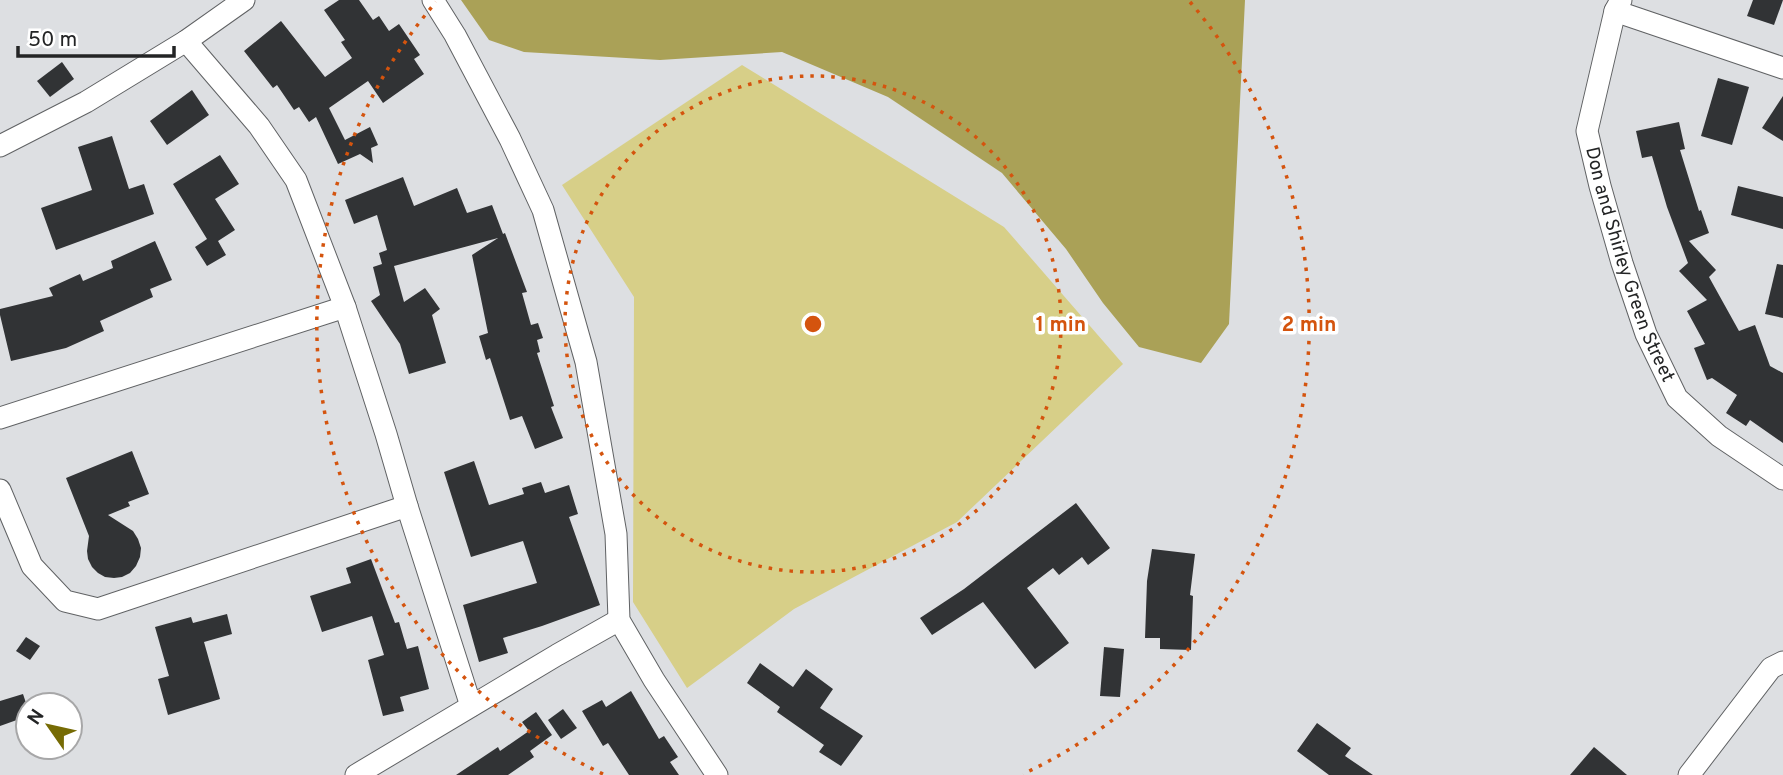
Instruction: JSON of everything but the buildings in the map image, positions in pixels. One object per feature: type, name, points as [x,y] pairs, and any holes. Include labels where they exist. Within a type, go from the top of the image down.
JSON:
[{"type":"street","points":[[0,146],[86,102],[186,41],[244,0]]},
{"type":"street","points":[[433,0],[504,127],[543,210],[589,376],[616,534],[619,621],[653,680],[717,775]]},
{"type":"street","points":[[1618,6],[1783,68]]},
{"type":"street","name":"Don and Shirley Green Street","points":[[1618,6],[1587,131],[1622,263],[1646,334],[1677,398],[1719,436],[1783,479]]},
{"type":"street","points":[[186,41],[259,126],[296,180],[345,307],[471,706]]},
{"type":"street","points":[[0,418],[345,307]]},
{"type":"street","points":[[0,489],[32,566],[65,601],[98,609],[407,506]]},
{"type":"street","points":[[356,775],[557,654],[619,621]]},
{"type":"street","points":[[1699,772],[1771,668],[1783,662]]},
{"type":"shaded area","points":[[461,0],[1245,0],[1229,324],[1201,363],[1139,347],[1103,303],[1066,249],[1002,173],[888,97],[782,52],[660,60],[524,52],[489,40]]},
{"type":"shaded area","points":[[742,65],[1004,227],[1123,364],[957,522],[794,609],[687,688],[633,602],[634,297],[562,185]]}]
